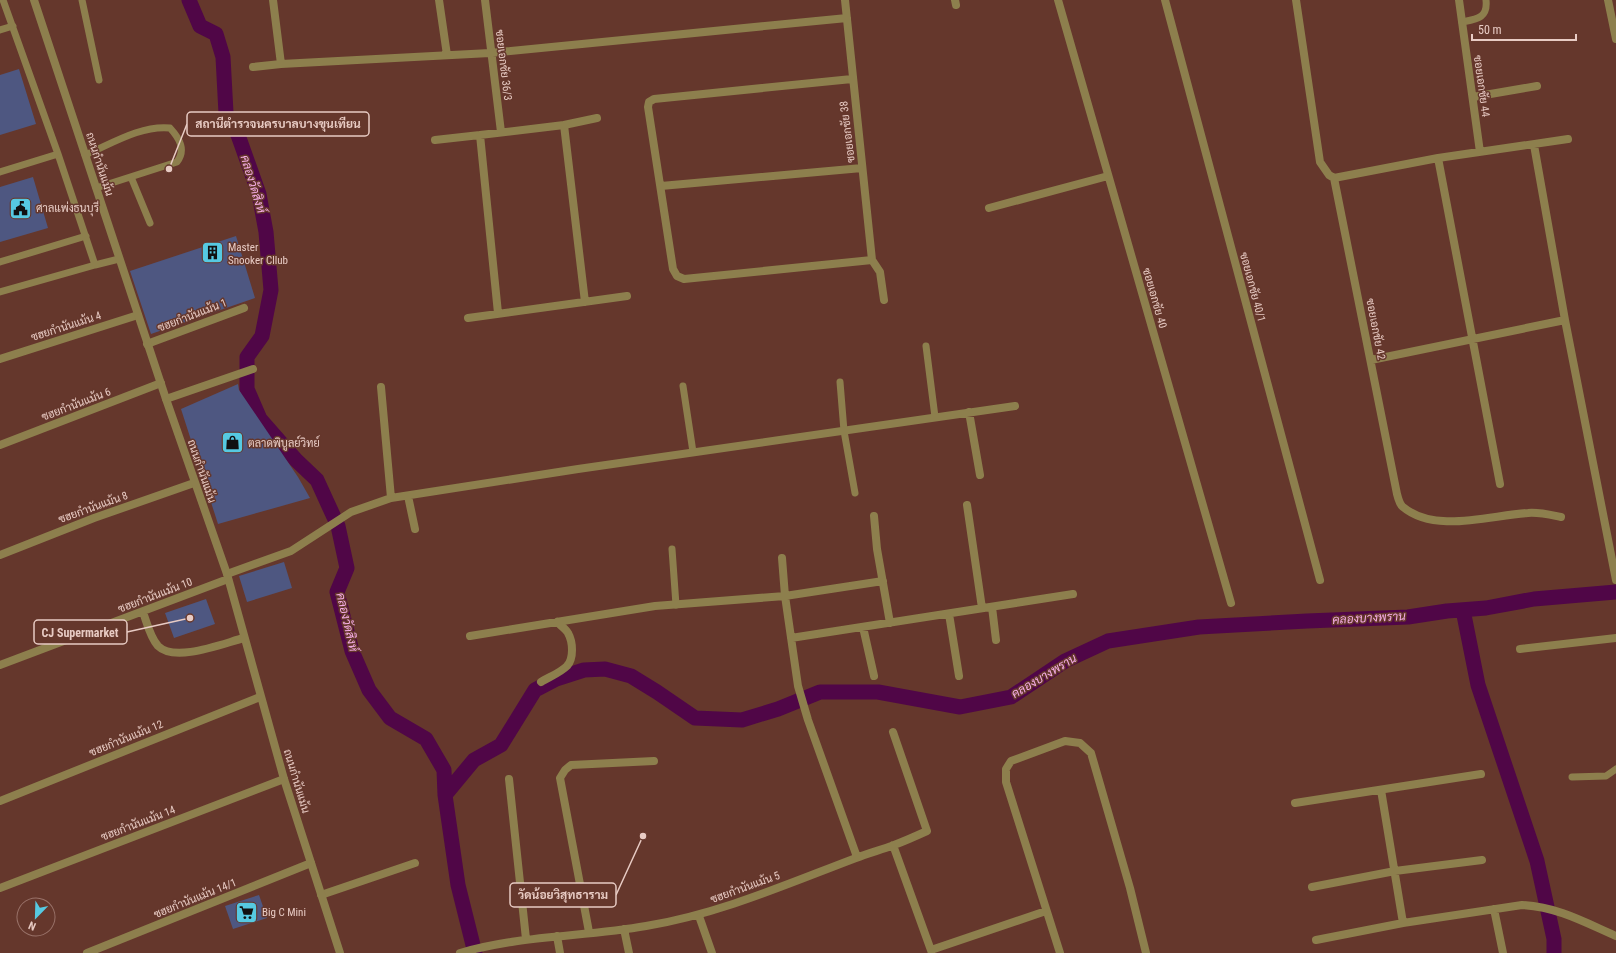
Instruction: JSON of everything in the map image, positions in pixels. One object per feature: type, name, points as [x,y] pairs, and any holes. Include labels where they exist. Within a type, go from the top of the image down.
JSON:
[{"type":"street","name":"ถนนกำนันแม้น","points":[[34,0],[147,344],[228,577],[260,697],[284,779],[340,953]]},
{"type":"street","points":[[273,0],[281,64]]},
{"type":"street","points":[[439,0],[446,55]]},
{"type":"street","name":"ซอยเอกชัย 36/3","points":[[485,0],[490,53],[501,132]]},
{"type":"street","name":"ซอยเอกชัย 38","points":[[845,0],[872,260]]},
{"type":"street","name":"ซอยเอกชัย 40","points":[[1058,0],[1231,603]]},
{"type":"street","name":"ซอยเอกชัย 40/1","points":[[1165,0],[1320,580]]},
{"type":"street","points":[[1296,0],[1320,162],[1329,175],[1334,178],[1438,158],[1568,140]]},
{"type":"street","name":"ซอยเอกชัย 44","points":[[1459,0],[1480,152]]},
{"type":"street","points":[[1608,0],[1616,39]]},
{"type":"street","points":[[253,66],[490,53],[847,18]]},
{"type":"street","points":[[852,79],[654,99],[650,102],[648,107],[673,269],[677,276],[684,279],[872,260],[880,272],[884,300]]},
{"type":"street","points":[[1473,97],[1537,86]]},
{"type":"street","points":[[435,140],[564,124],[597,118]]},
{"type":"street","points":[[564,124],[585,302]]},
{"type":"street","points":[[480,135],[498,313]]},
{"type":"street","points":[[1534,145],[1564,320],[1616,580]]},
{"type":"street","points":[[1438,158],[1500,484]]},
{"type":"street","points":[[660,186],[862,168]]},
{"type":"street","points":[[989,208],[1108,176]]},
{"type":"street","name":"ซอยเอกชัย 42","points":[[1334,178],[1397,494],[1402,507],[1419,516],[1433,520],[1462,522],[1529,513],[1561,517]]},
{"type":"street","points":[[468,318],[627,296]]},
{"type":"street","name":"ซฮยกำนันแม้น 1","points":[[147,344],[244,308]]},
{"type":"street","name":"ซฮยกำนันแม้น 4","points":[[0,359],[138,314]]},
{"type":"street","points":[[1371,360],[1564,320]]},
{"type":"street","points":[[166,399],[254,369]]},
{"type":"street","name":"ซฮยกำนันแม้น 6","points":[[0,445],[161,383]]},
{"type":"street","points":[[381,387],[392,498]]},
{"type":"street","name":"ซฮยกำนันแม้น 10","points":[[0,665],[143,612],[291,551],[351,512],[392,498],[693,452],[1015,406]]},
{"type":"street","points":[[969,412],[980,475]]},
{"type":"street","name":"ซฮยกำนันแม้น 8","points":[[0,555],[94,518],[194,482]]},
{"type":"street","points":[[408,496],[415,529]]},
{"type":"street","points":[[967,505],[982,608]]},
{"type":"street","points":[[874,516],[877,548],[890,623]]},
{"type":"street","points":[[782,558],[785,596],[798,686],[808,720],[857,857]]},
{"type":"street","points":[[470,636],[655,606],[785,596],[883,581]]},
{"type":"street","points":[[791,638],[1074,594]]},
{"type":"street","points":[[992,607],[996,640]]},
{"type":"street","points":[[143,612],[150,632],[158,646],[171,652],[187,653],[244,638]]},
{"type":"street","points":[[949,614],[959,676]]},
{"type":"street","points":[[541,682],[568,665],[572,655],[572,646],[568,633],[557,622]]},
{"type":"street","points":[[863,627],[874,676]]},
{"type":"street","points":[[1520,649],[1616,638]]},
{"type":"street","name":"ซฮยกำนันแม้น 12","points":[[0,801],[260,697]]},
{"type":"street","name":"ซฮยกำนันแม้น 5","points":[[461,953],[488,945],[526,939],[624,929],[699,916],[893,845],[927,831],[892,732]]},
{"type":"street","points":[[1060,953],[1006,782],[1006,769],[1011,761],[1065,741],[1080,743],[1091,753],[1130,888],[1146,953]]},
{"type":"street","points":[[589,932],[560,778],[565,770],[571,765],[654,761]]},
{"type":"street","points":[[1295,803],[1481,774]]},
{"type":"street","name":"ซฮยกำนันแม้น 14","points":[[0,888],[284,779]]},
{"type":"street","points":[[509,779],[526,939]]},
{"type":"street","points":[[1381,790],[1403,924]]},
{"type":"street","points":[[893,845],[932,952],[1046,911]]},
{"type":"street","points":[[1312,887],[1395,871],[1482,860]]},
{"type":"street","name":"ซฮยกำนันแม้น 14/1","points":[[88,953],[311,863]]},
{"type":"street","points":[[321,895],[415,863]]},
{"type":"street","points":[[1316,940],[1403,924],[1522,905],[1540,906],[1557,911],[1616,936]]},
{"type":"street","points":[[1494,909],[1503,953]]},
{"type":"street","points":[[699,916],[712,953]]},
{"type":"street","points":[[624,929],[629,953]]},
{"type":"street","points":[[556,936],[560,953]]},
{"type":"lane","points":[[3,0],[58,154],[95,265]]},
{"type":"lane","points":[[82,0],[99,80]]},
{"type":"lane","points":[[1462,22],[1477,19],[1484,14],[1487,8],[1486,0]]},
{"type":"lane","points":[[0,30],[13,26]]},
{"type":"lane","points":[[85,155],[131,135],[161,127],[170,128],[182,145],[182,156],[177,162],[96,188]]},
{"type":"lane","points":[[0,172],[58,154]]},
{"type":"lane","points":[[131,177],[150,223]]},
{"type":"lane","points":[[0,262],[86,236]]},
{"type":"lane","points":[[0,292],[120,259]]},
{"type":"lane","points":[[926,346],[935,417]]},
{"type":"lane","points":[[840,382],[844,431],[855,493]]},
{"type":"lane","points":[[683,386],[693,452]]},
{"type":"lane","points":[[672,549],[676,605]]},
{"type":"lane","points":[[1572,777],[1606,776],[1616,769]]},
{"type":"building","points":[[19,69],[36,124],[0,135],[0,75]]},
{"type":"building","name":"ศาลแพ่งธนบุรี","points":[[33,177],[48,228],[0,242],[0,187]]},
{"type":"building","points":[[236,236],[255,298],[151,334],[130,271]]},
{"type":"building","name":"ตลาดพิบูลย์วิทย์","points":[[238,384],[239,390],[298,477],[310,498],[218,524],[181,409]]},
{"type":"building","points":[[284,562],[292,588],[247,602],[239,576]]},
{"type":"building","points":[[206,599],[215,624],[174,638],[165,613]]},
{"type":"building","name":"Big C Mini","points":[[259,895],[267,918],[233,929],[225,906]]},
{"type":"waterway","name":"คลองวัดสิงห์","points":[[189,0],[200,26],[216,34],[223,57],[226,113],[238,135],[259,194],[266,232],[271,290],[262,336],[247,357],[247,389],[260,419],[296,460],[317,480],[338,526],[347,568],[337,592],[352,651],[369,690],[390,718],[426,739],[444,770],[445,795],[458,885],[475,953]]},
{"type":"waterway","name":"คลองบางพราน","points":[[445,795],[474,760],[501,745],[535,690],[556,679],[584,670],[605,669],[631,676],[695,718],[742,720],[778,709],[820,692],[878,692],[960,707],[1011,697],[1065,661],[1108,641],[1199,627],[1408,617],[1447,611],[1486,608],[1534,599],[1616,592]]},
{"type":"waterway","points":[[1463,610],[1478,685],[1537,861],[1554,939],[1554,953]]},
{"type":"place","name":"สถานีตำรวจนครบาลบางขุนเทียน","points":[[169,169]]},
{"type":"place","name":"ศาลแพ่งธนบุรี","points":[[21,208]]},
{"type":"place","name":"Master Snooker Cllub","points":[[212,253]]},
{"type":"place","name":"ตลาดพิบูลย์วิทย์","points":[[233,443]]},
{"type":"place","name":"CJ Supermarket","points":[[190,618]]},
{"type":"place","name":"วัดน้อยวิสุทธาราม","points":[[643,836]]},
{"type":"place","name":"Big C Mini","points":[[246,912]]}]
